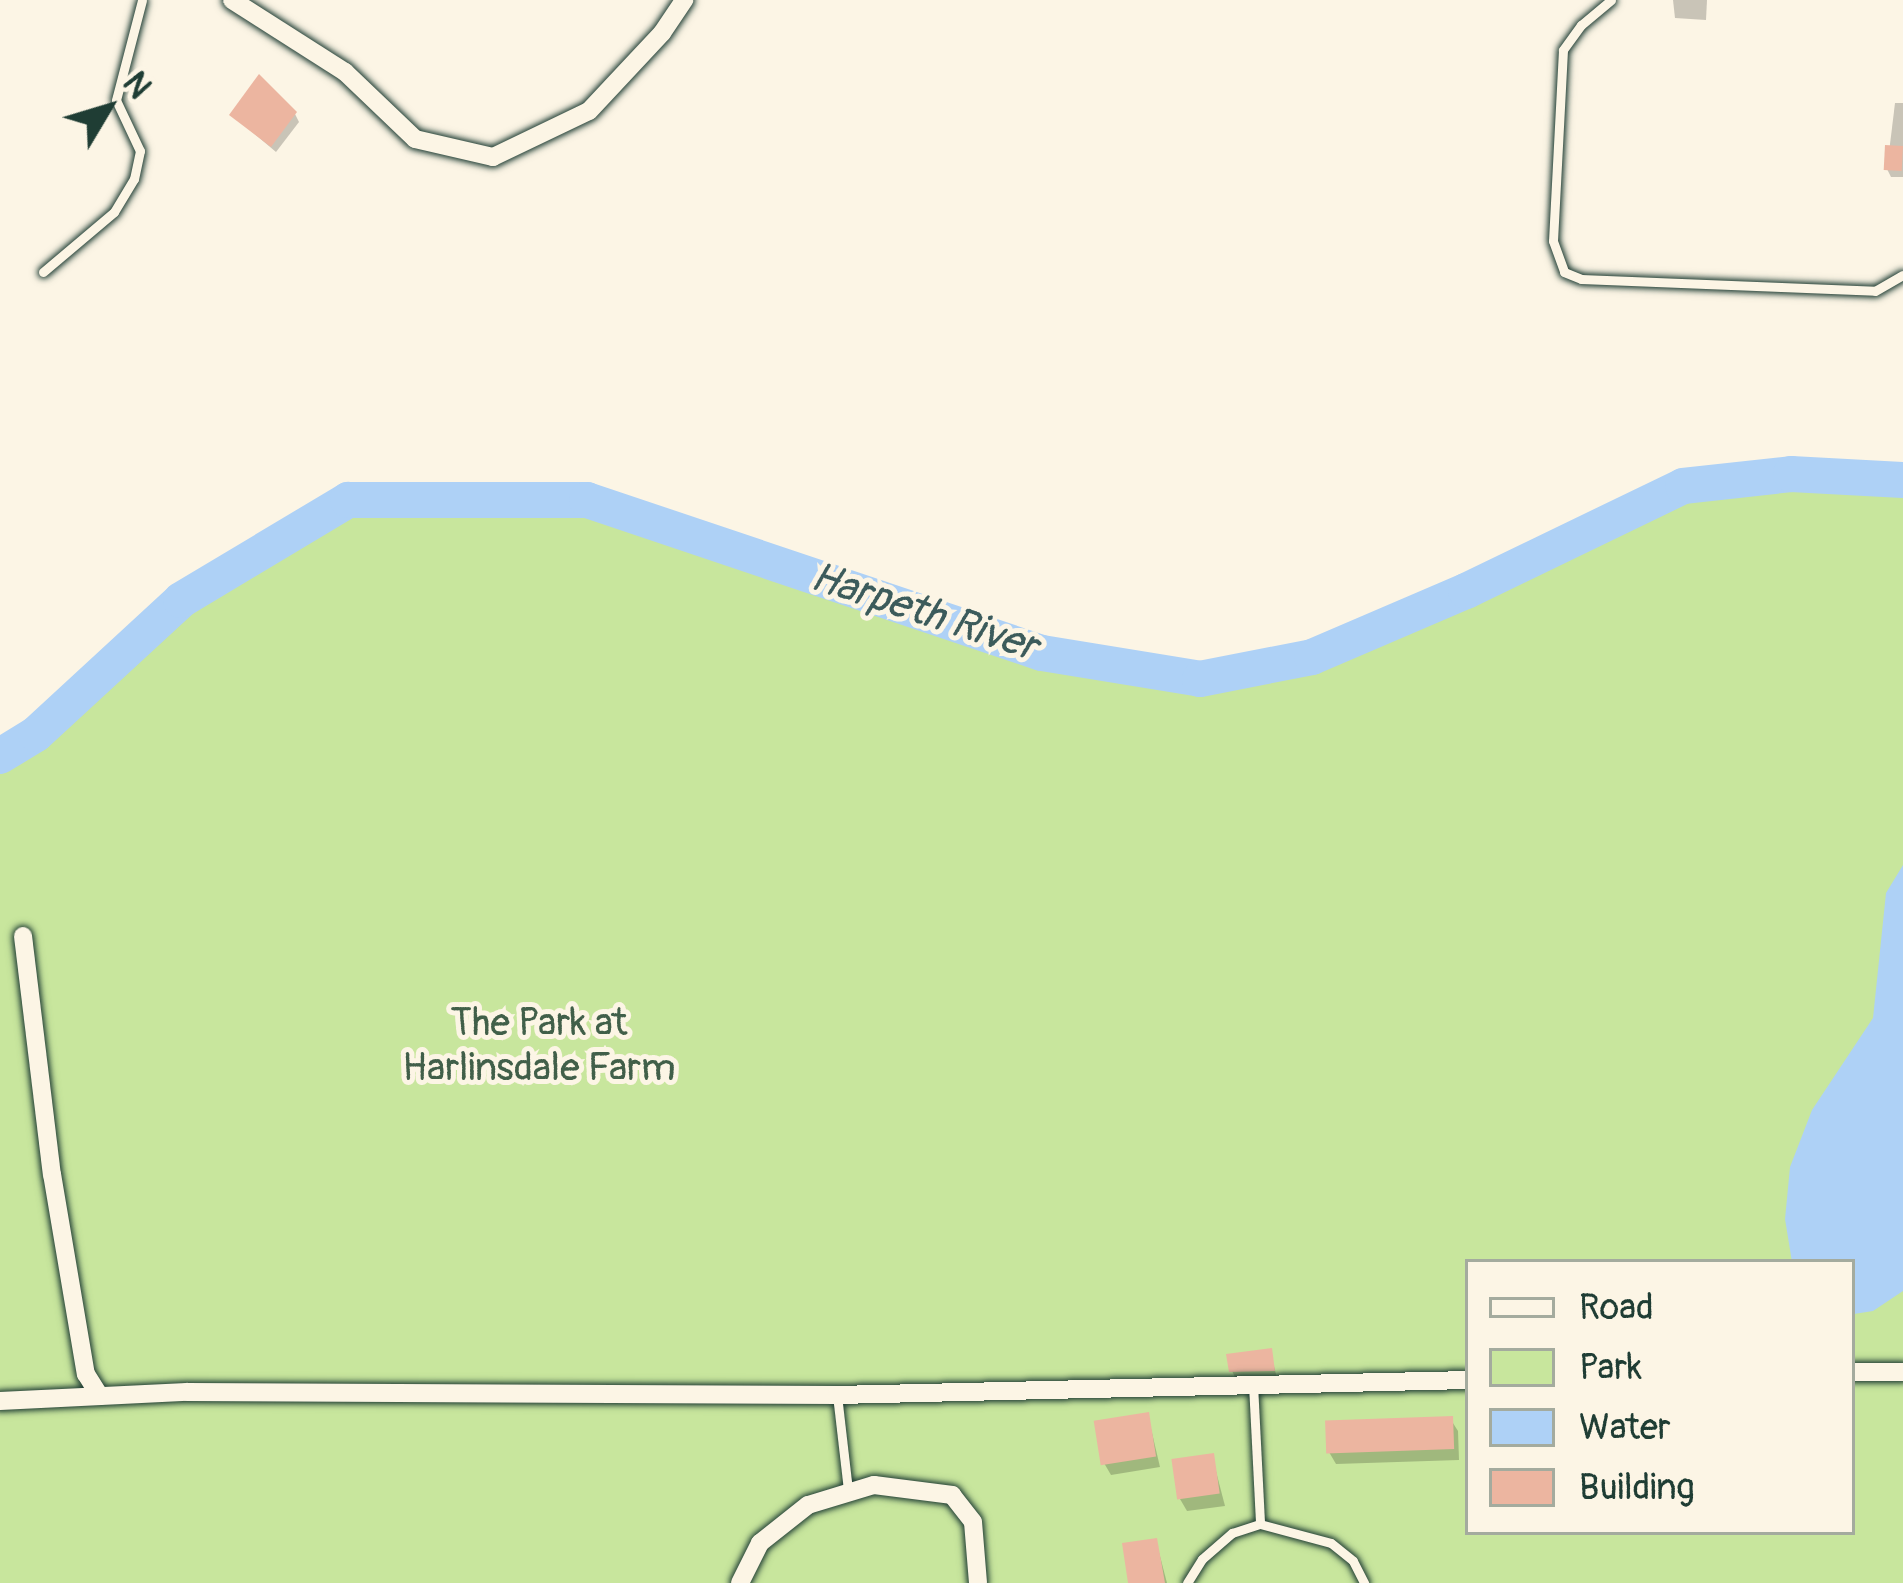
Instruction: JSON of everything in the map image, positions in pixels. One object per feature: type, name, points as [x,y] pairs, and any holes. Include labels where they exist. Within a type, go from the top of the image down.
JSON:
[{"type":"street","points":[[232,0],[345,73],[416,139],[493,157],[589,111],[662,33],[684,0]]},
{"type":"street","points":[[23,935],[56,1196],[86,1375],[100,1396]]},
{"type":"street","points":[[1855,1372],[1903,1372]]},
{"type":"street","points":[[0,1401],[100,1396],[837,1395],[1465,1380]]},
{"type":"street","points":[[740,1583],[760,1543],[808,1505],[874,1485],[952,1495],[973,1522],[978,1583]]},
{"type":"lane","points":[[43,272],[114,212],[134,179],[140,151],[116,100],[142,0]]},
{"type":"lane","points":[[1611,0],[1572,34],[1563,50],[1553,242],[1564,272],[1581,279],[1875,291],[1903,275]]},
{"type":"lane","points":[[1252,1384],[1260,1449],[1259,1524]]},
{"type":"lane","points":[[837,1395],[848,1491]]},
{"type":"lane","points":[[1187,1583],[1202,1559],[1232,1532],[1259,1524],[1331,1543],[1353,1562],[1364,1583]]},
{"type":"green space","name":"The Park at Harlinsdale Farm","points":[[1791,474],[1903,480],[1903,1583],[0,1583],[0,756],[36,734],[181,600],[348,500],[587,500],[1042,653],[1200,679],[1312,657],[1466,591],[1683,486]]},
{"type":"water","points":[[1903,865],[1903,1291],[1873,1311],[1855,1314],[1855,1259],[1792,1259],[1785,1219],[1790,1167],[1812,1110],[1873,1018],[1886,893]]},
{"type":"building","points":[[259,74],[297,112],[271,147],[229,115]]},
{"type":"building","points":[[1885,145],[1903,146],[1902,171],[1884,170]]},
{"type":"building","points":[[1272,1348],[1275,1371],[1229,1372],[1226,1354]]},
{"type":"building","points":[[1149,1412],[1156,1456],[1101,1465],[1094,1421]]},
{"type":"building","points":[[1453,1416],[1454,1449],[1326,1453],[1325,1420]]},
{"type":"building","points":[[1214,1453],[1220,1494],[1177,1500],[1171,1459]]},
{"type":"building","points":[[1157,1538],[1165,1583],[1128,1583],[1122,1543]]},
{"type":"waterway","name":"Harpeth River","points":[[0,756],[36,734],[181,600],[348,500],[587,500],[1042,653],[1200,679],[1312,657],[1466,591],[1683,486],[1791,474],[1903,480]]}]
